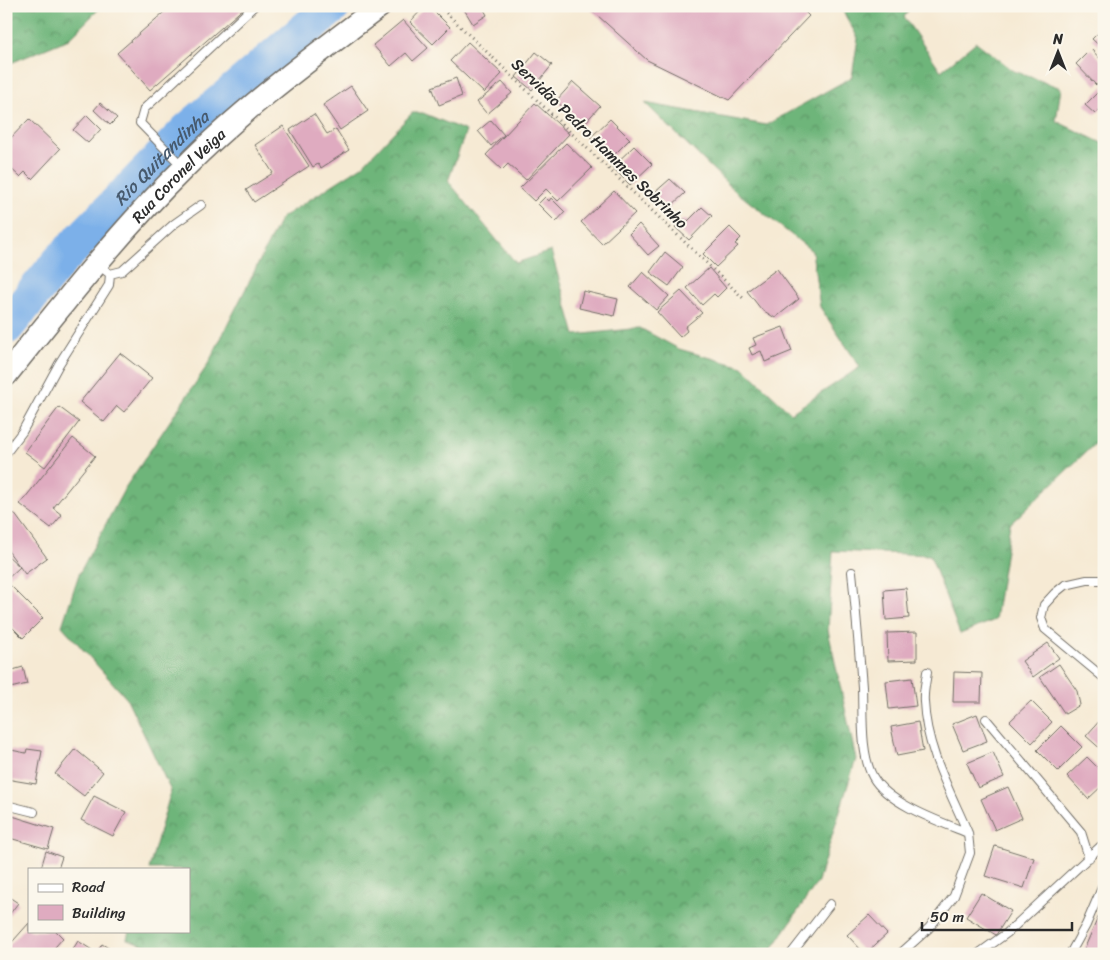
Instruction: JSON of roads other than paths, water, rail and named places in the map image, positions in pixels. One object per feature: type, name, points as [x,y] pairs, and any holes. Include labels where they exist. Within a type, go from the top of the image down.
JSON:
[{"type":"main road","name":"Rua Coronel Veiga","points":[[6,375],[103,269],[183,168],[229,125],[380,6]]},
{"type":"lane","points":[[183,168],[140,124],[144,109],[254,6]]},
{"type":"lane","points":[[6,453],[22,432],[58,364],[109,285],[103,269],[122,271],[174,224],[201,205]]},
{"type":"lane","points":[[852,572],[862,686],[864,743],[867,762],[873,778],[888,793],[914,810],[968,833]]},
{"type":"lane","points":[[1104,580],[1087,580],[1065,586],[1044,605],[1041,618],[1045,629],[1104,678]]},
{"type":"lane","points":[[900,954],[929,928],[954,896],[970,853],[968,833],[938,764],[926,723],[923,700],[927,672]]},
{"type":"lane","points":[[986,719],[1081,832],[1089,858]]},
{"type":"lane","points":[[6,805],[34,812]]},
{"type":"lane","points":[[978,954],[1008,933],[1104,845]]},
{"type":"lane","points":[[1070,954],[1086,925],[1104,883]]},
{"type":"lane","points":[[791,954],[830,904]]},
{"type":"waterway","name":"Rio Quitandinha","points":[[6,327],[60,261],[187,131],[333,6]]}]
